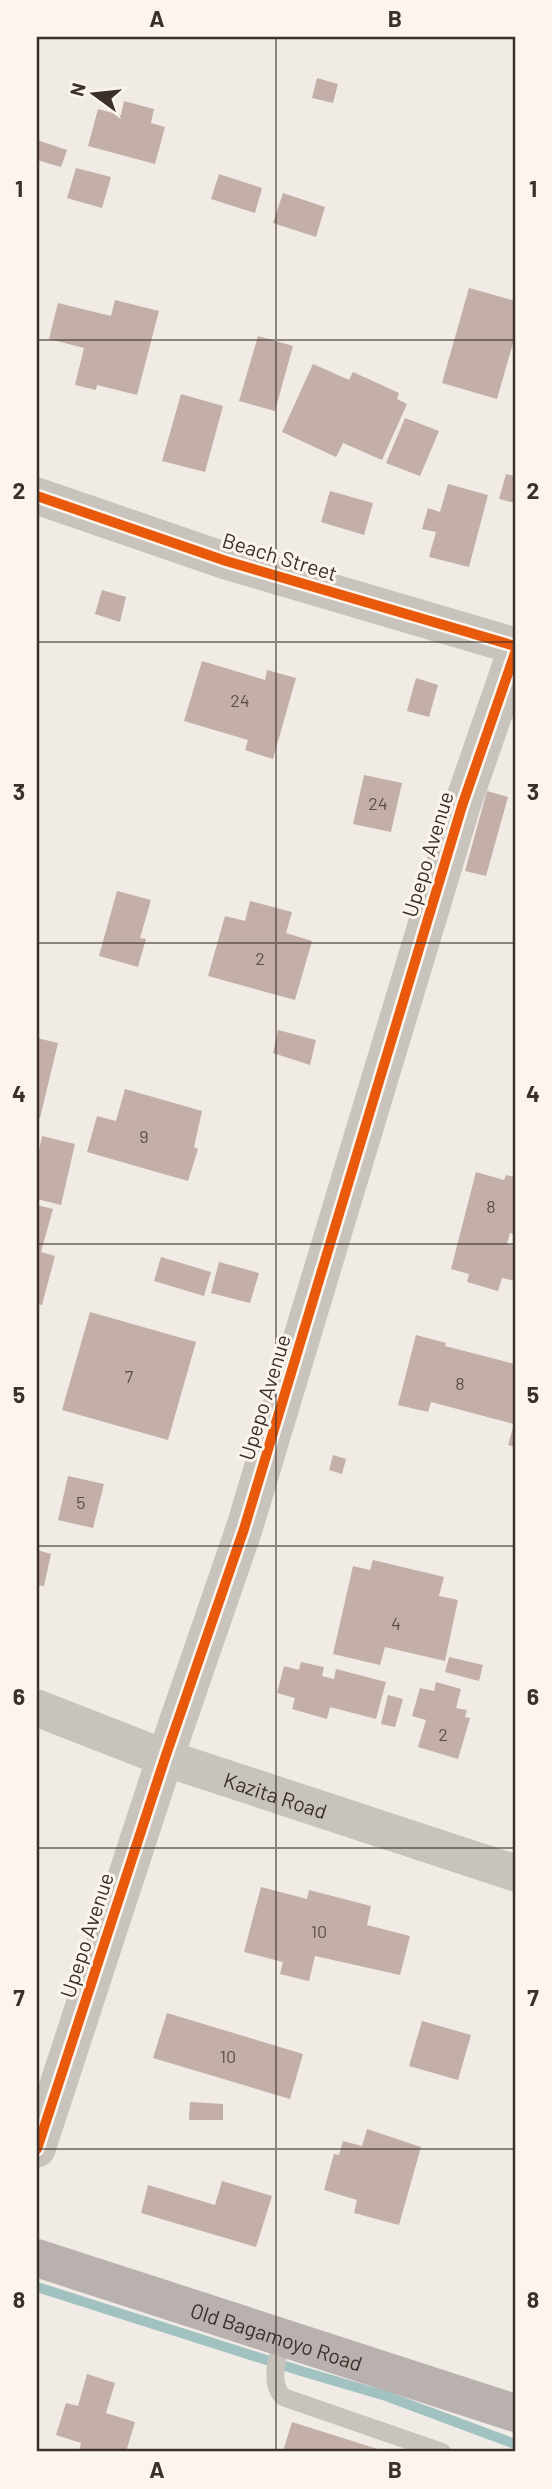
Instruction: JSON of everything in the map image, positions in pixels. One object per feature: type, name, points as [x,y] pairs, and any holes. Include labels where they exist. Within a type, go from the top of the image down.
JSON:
[{"type":"main road","name":"Old Bagamoyo Road","points":[[37,2258],[515,2413]]},
{"type":"street","name":"Beach Street","points":[[37,496],[226,561],[515,646]]},
{"type":"street","name":"Upepo Avenue","points":[[37,2149],[165,1758],[244,1529],[462,806],[515,653]]},
{"type":"street","name":"Kazita Road","points":[[37,1708],[165,1758],[515,1873]]},
{"type":"lane","points":[[282,2337],[275,2379],[277,2391],[283,2397],[442,2452]]},
{"type":"building","points":[[317,78],[338,84],[333,103],[312,98]]},
{"type":"building","points":[[124,101],[154,109],[151,123],[165,127],[155,164],[88,146],[98,109],[121,115]]},
{"type":"building","points":[[37,140],[67,150],[61,167],[37,160]]},
{"type":"building","points":[[76,168],[111,177],[102,208],[67,198]]},
{"type":"building","points":[[219,174],[262,188],[255,213],[211,199]]},
{"type":"building","points":[[283,193],[325,207],[316,237],[273,223]]},
{"type":"building","points":[[469,288],[515,301],[515,336],[497,399],[442,383]]},
{"type":"building","points":[[115,300],[159,311],[137,395],[97,385],[96,390],[75,385],[84,348],[49,339],[58,303],[111,316]]},
{"type":"building","points":[[258,336],[293,346],[275,411],[239,401]]},
{"type":"building","points":[[313,364],[349,380],[353,372],[399,393],[397,399],[407,404],[382,460],[343,443],[336,457],[282,432]]},
{"type":"building","points":[[181,394],[223,406],[205,472],[162,461]]},
{"type":"building","points":[[405,418],[439,431],[420,476],[386,463]]},
{"type":"building","points":[[506,474],[515,476],[515,503],[499,499]]},
{"type":"building","points":[[448,484],[488,495],[469,567],[429,557],[436,532],[422,529],[428,508],[440,512]]},
{"type":"building","points":[[330,491],[373,503],[364,535],[321,522]]},
{"type":"building","points":[[102,590],[126,597],[120,622],[95,614]]},
{"type":"building","points":[[202,661],[265,680],[267,670],[296,678],[273,759],[245,750],[248,740],[184,721]]},
{"type":"building","points":[[416,678],[438,685],[429,717],[407,711]]},
{"type":"building","points":[[364,775],[402,783],[391,832],[353,824]]},
{"type":"building","points":[[487,791],[508,797],[486,876],[465,871]]},
{"type":"building","points":[[117,891],[151,900],[140,938],[146,939],[138,967],[99,956]]},
{"type":"building","points":[[250,901],[292,912],[286,933],[312,941],[295,1000],[208,976],[225,916],[245,921]]},
{"type":"building","points":[[278,1030],[316,1040],[310,1065],[273,1053]]},
{"type":"building","points":[[37,1038],[58,1043],[40,1118],[37,1117]]},
{"type":"building","points":[[125,1089],[202,1111],[194,1147],[198,1149],[188,1181],[87,1152],[97,1116],[116,1121]]},
{"type":"building","points":[[42,1136],[75,1144],[61,1205],[37,1199],[37,1161]]},
{"type":"building","points":[[476,1172],[504,1180],[506,1175],[515,1177],[515,1234],[510,1233],[507,1244],[515,1246],[515,1281],[502,1278],[498,1291],[467,1282],[469,1274],[451,1269]]},
{"type":"building","points":[[37,1205],[53,1209],[41,1252],[55,1256],[42,1305],[37,1304]]},
{"type":"building","points":[[161,1257],[211,1272],[204,1296],[154,1281]]},
{"type":"building","points":[[219,1262],[259,1273],[250,1303],[211,1293]]},
{"type":"building","points":[[90,1312],[196,1342],[168,1440],[62,1410]]},
{"type":"building","points":[[416,1335],[446,1343],[445,1346],[515,1364],[515,1447],[508,1445],[514,1424],[431,1402],[428,1412],[398,1405]]},
{"type":"building","points":[[333,1455],[346,1459],[342,1474],[329,1470]]},
{"type":"building","points":[[68,1476],[104,1484],[93,1528],[58,1520]]},
{"type":"building","points":[[37,1550],[51,1554],[44,1586],[37,1585]]},
{"type":"building","points":[[373,1560],[444,1577],[439,1596],[458,1600],[445,1661],[385,1647],[380,1665],[333,1654],[353,1566],[370,1570]]},
{"type":"building","points":[[449,1657],[483,1665],[479,1681],[445,1672]]},
{"type":"building","points":[[301,1662],[324,1667],[322,1676],[334,1679],[336,1669],[386,1682],[376,1719],[330,1707],[327,1719],[292,1709],[295,1698],[277,1693],[284,1666],[299,1670]]},
{"type":"building","points":[[436,1682],[461,1689],[456,1708],[467,1710],[465,1717],[470,1718],[458,1759],[418,1747],[426,1720],[412,1716],[420,1688],[434,1691]]},
{"type":"building","points":[[388,1695],[403,1699],[395,1727],[381,1724]]},
{"type":"building","points":[[261,1887],[307,1899],[309,1890],[371,1906],[367,1925],[410,1936],[400,1975],[315,1956],[309,1981],[280,1974],[283,1962],[244,1952]]},
{"type":"building","points":[[167,2013],[303,2054],[290,2099],[153,2058]]},
{"type":"building","points":[[422,2021],[471,2035],[458,2080],[409,2066]]},
{"type":"building","points":[[190,2102],[223,2104],[223,2120],[189,2120]]},
{"type":"building","points":[[367,2129],[421,2147],[399,2225],[354,2213],[357,2200],[324,2190],[334,2154],[339,2155],[343,2141],[362,2146]]},
{"type":"building","points":[[222,2181],[272,2196],[256,2247],[141,2213],[148,2185],[215,2205]]},
{"type":"building","points":[[87,2374],[115,2383],[106,2413],[135,2422],[126,2452],[79,2452],[81,2443],[56,2435],[66,2403],[78,2406]]},
{"type":"building","points":[[292,2422],[387,2452],[283,2451]]},
{"type":"waterway","points":[[37,2287],[386,2396],[515,2444]]},
{"type":"cycle path","points":[[37,496],[226,561],[515,646]]},
{"type":"cycle path","points":[[37,2149],[165,1758],[244,1529],[462,806],[515,653]]}]
